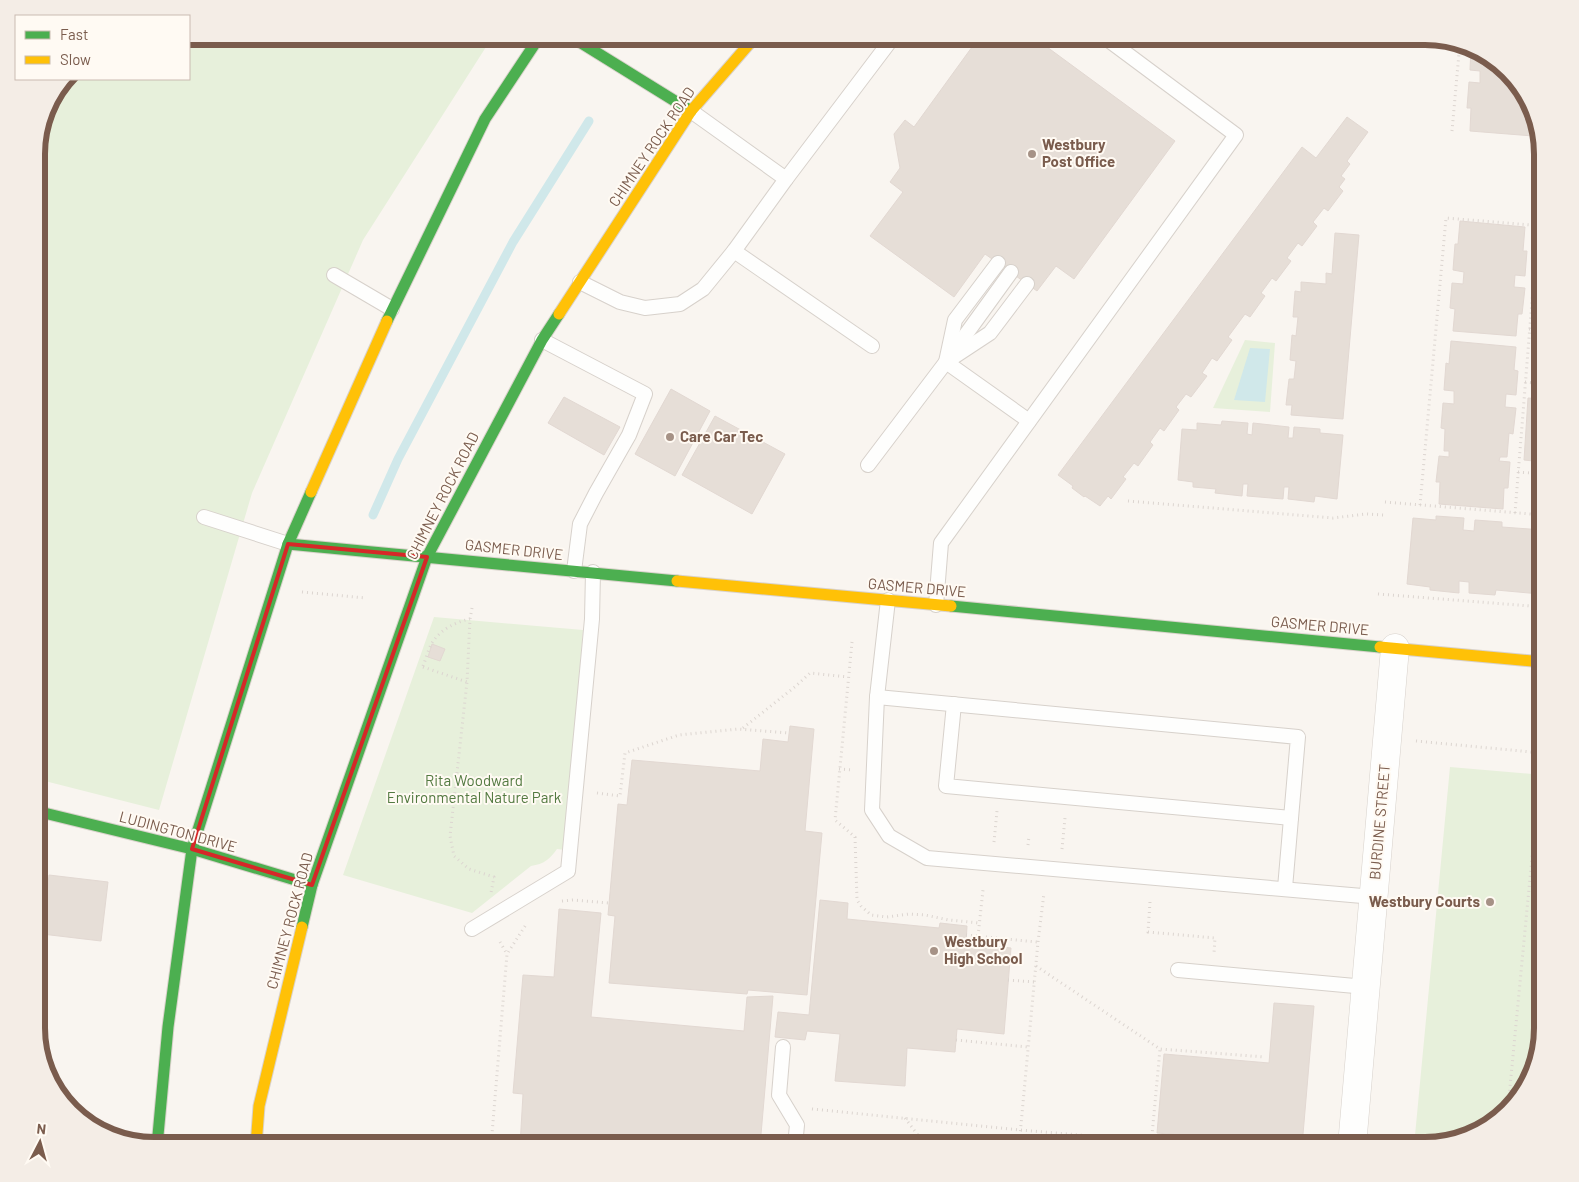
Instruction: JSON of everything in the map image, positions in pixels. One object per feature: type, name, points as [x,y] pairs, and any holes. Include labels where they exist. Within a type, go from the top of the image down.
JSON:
[{"type":"main road","points":[[158,1137],[168,1027],[192,850],[288,544],[392,309],[485,119],[534,45]]},
{"type":"main road","points":[[585,45],[691,111]]},
{"type":"main road","name":"CHIMNEY ROCK ROAD","points":[[257,1137],[259,1106],[312,885],[427,557],[542,340],[691,111],[748,45]]},
{"type":"main road","name":"GASMER DRIVE","points":[[288,544],[1534,661]]},
{"type":"main road","name":"LUDINGTON DRIVE","points":[[45,813],[192,850],[312,885]]},
{"type":"street","name":"BURDINE STREET","points":[[1353,1137],[1395,648]]},
{"type":"lane","points":[[580,282],[620,302],[645,308],[680,304],[704,289],[887,45]]},
{"type":"lane","points":[[936,605],[941,543],[1236,134],[1115,45]]},
{"type":"lane","points":[[691,111],[786,179]]},
{"type":"lane","points":[[734,251],[872,346]]},
{"type":"lane","points":[[946,362],[955,320],[998,263]]},
{"type":"lane","points":[[868,466],[1011,272]]},
{"type":"lane","points":[[334,275],[392,309]]},
{"type":"lane","points":[[946,362],[990,333],[1027,284]]},
{"type":"lane","points":[[542,340],[645,394],[630,435],[580,524],[574,571]]},
{"type":"lane","points":[[946,362],[1029,422]]},
{"type":"lane","points":[[204,517],[288,544]]},
{"type":"lane","points":[[472,929],[568,871],[592,619],[593,572]]},
{"type":"lane","points":[[888,600],[877,697],[872,810],[889,836],[927,858],[1374,897]]},
{"type":"lane","points":[[877,697],[1298,737],[1285,888]]},
{"type":"lane","points":[[954,704],[946,786],[1291,818]]},
{"type":"lane","points":[[1178,970],[1366,987]]},
{"type":"lane","points":[[783,1047],[779,1095],[798,1125],[797,1137]]},
{"type":"path","points":[[1452,131],[1459,51]]},
{"type":"path","points":[[1420,505],[1446,218],[1534,226]]},
{"type":"path","points":[[1515,513],[1534,272]]},
{"type":"path","points":[[1529,329],[1534,329]]},
{"type":"path","points":[[1524,382],[1534,383]]},
{"type":"path","points":[[1518,472],[1534,473]]},
{"type":"path","points":[[1128,500],[1334,518],[1366,514],[1384,515]]},
{"type":"path","points":[[1385,502],[1534,515]]},
{"type":"path","points":[[296,592],[366,598]]},
{"type":"path","points":[[1378,594],[1534,606]]},
{"type":"path","points":[[472,608],[467,682],[450,836],[454,856],[469,869],[494,877],[490,897]]},
{"type":"path","points":[[423,666],[432,642],[442,632],[457,622],[470,619]]},
{"type":"path","points":[[415,664],[467,682]]},
{"type":"path","points":[[743,729],[810,673],[848,677]]},
{"type":"path","points":[[576,791],[620,796],[625,753],[679,735],[743,729],[789,733]]},
{"type":"path","points":[[1388,738],[1534,752]]},
{"type":"path","points":[[994,845],[998,807]]},
{"type":"path","points":[[1063,839],[1065,813]]},
{"type":"path","points":[[1509,1096],[1534,837]]},
{"type":"path","points":[[978,936],[983,890]]},
{"type":"path","points":[[1020,1137],[1044,893]]},
{"type":"path","points":[[556,902],[573,900],[609,903]]},
{"type":"path","points":[[1150,902],[1148,932],[1215,938],[1213,973]]},
{"type":"path","points":[[492,1137],[507,954],[530,918]]},
{"type":"path","points":[[966,935],[1038,942]]},
{"type":"path","points":[[500,942],[507,954]]},
{"type":"path","points":[[1036,966],[1160,1049],[1265,1057]]},
{"type":"path","points":[[1008,980],[1034,982]]},
{"type":"path","points":[[956,1040],[1028,1048]]},
{"type":"path","points":[[1152,1137],[1160,1049]]},
{"type":"path","points":[[786,1106],[1104,1137]]},
{"type":"path","points":[[904,1118],[919,1137]]},
{"type":"highlighted area","points":[[288,544],[427,557],[312,885],[192,849]]},
{"type":"green space","points":[[190,45],[487,45],[363,240],[252,493],[159,810],[45,781],[45,147],[49,126],[56,106],[75,80],[190,80]]},
{"type":"green space","points":[[1245,340],[1275,343],[1270,412],[1213,408]]},
{"type":"green space","name":"Rita Woodward Environmental Nature Park","points":[[434,617],[583,630],[565,850],[557,849],[546,861],[531,866],[472,913],[343,875]]},
{"type":"green space","name":"Westbury Courts","points":[[1450,767],[1534,774],[1534,1028],[1528,1063],[1523,1076],[1511,1094],[1497,1110],[1485,1119],[1473,1126],[1453,1133],[1439,1136],[1415,1137]]},
{"type":"water","points":[[1250,348],[1270,349],[1265,402],[1234,400]]},
{"type":"building","name":"Westbury Post Office","points":[[973,45],[1044,45],[1175,141],[1074,279],[1056,266],[1037,291],[985,254],[954,297],[870,236],[903,192],[890,182],[900,168],[894,134],[905,120],[914,127]]},
{"type":"building","points":[[1471,55],[1491,68],[1507,82],[1523,106],[1532,136],[1470,131],[1471,108],[1467,108],[1469,82],[1480,83],[1480,71],[1470,70]]},
{"type":"building","points":[[1347,117],[1368,132],[1347,161],[1350,164],[1341,176],[1345,179],[1339,187],[1343,191],[1328,211],[1324,208],[1313,222],[1317,226],[1302,246],[1298,243],[1287,258],[1291,261],[1276,281],[1272,278],[1261,293],[1265,296],[1250,317],[1245,314],[1228,337],[1232,340],[1217,361],[1212,358],[1202,373],[1207,376],[1191,397],[1186,394],[1176,407],[1179,410],[1164,431],[1160,428],[1150,442],[1153,445],[1138,466],[1134,463],[1123,477],[1126,479],[1111,499],[1108,496],[1100,506],[1084,497],[1058,475],[1302,147],[1316,158]]},
{"type":"building","points":[[1460,221],[1525,227],[1523,251],[1527,251],[1525,276],[1515,275],[1514,287],[1525,288],[1522,314],[1518,314],[1516,336],[1453,331],[1455,309],[1450,308],[1452,283],[1463,284],[1464,272],[1453,270],[1455,244],[1458,244]]},
{"type":"building","points":[[1335,233],[1359,235],[1343,419],[1291,415],[1292,405],[1286,405],[1289,379],[1294,379],[1296,361],[1290,360],[1292,335],[1296,336],[1298,317],[1293,317],[1295,291],[1301,292],[1301,282],[1326,284],[1326,273],[1332,274]]},
{"type":"building","points":[[1451,341],[1516,347],[1514,370],[1518,371],[1516,395],[1506,394],[1505,407],[1516,408],[1513,434],[1509,433],[1507,457],[1500,457],[1499,461],[1510,462],[1508,488],[1504,488],[1503,509],[1439,504],[1440,482],[1436,482],[1439,456],[1449,457],[1449,451],[1444,451],[1445,429],[1441,428],[1443,403],[1454,404],[1454,391],[1444,390],[1446,363],[1449,364]]},
{"type":"building","name":"Care Car Tec","points":[[671,389],[710,411],[675,476],[635,454]]},
{"type":"building","points":[[564,397],[620,427],[604,455],[548,423]]},
{"type":"building","points":[[1528,398],[1534,398],[1534,461],[1524,460]]},
{"type":"building","points":[[715,416],[785,454],[752,514],[682,475]]},
{"type":"building","points":[[1222,421],[1248,423],[1247,434],[1252,435],[1253,423],[1289,427],[1288,438],[1293,438],[1294,427],[1320,429],[1320,433],[1343,435],[1337,499],[1315,496],[1314,502],[1288,499],[1289,487],[1284,487],[1283,499],[1247,496],[1248,484],[1243,484],[1242,496],[1215,493],[1216,489],[1193,487],[1193,482],[1178,480],[1182,429],[1197,430],[1197,423],[1221,425]]},
{"type":"building","points":[[1436,516],[1464,518],[1463,530],[1474,531],[1475,520],[1502,522],[1502,527],[1534,529],[1534,593],[1496,590],[1495,595],[1469,593],[1469,582],[1459,581],[1459,593],[1430,590],[1430,587],[1407,584],[1413,518],[1436,520]]},
{"type":"building","points":[[432,644],[445,649],[440,661],[428,657]]},
{"type":"building","points":[[790,726],[814,729],[805,831],[822,833],[807,995],[748,990],[747,994],[609,983],[615,916],[608,915],[618,804],[627,805],[632,760],[760,771],[763,739],[788,742]]},
{"type":"building","points":[[49,875],[108,882],[101,941],[45,934],[45,909]]},
{"type":"building","points":[[820,900],[848,903],[847,919],[939,928],[940,923],[967,926],[966,943],[1011,948],[1004,1034],[957,1029],[955,1052],[907,1048],[905,1086],[835,1081],[840,1034],[807,1031],[805,1040],[775,1037],[778,1012],[809,1015]]},
{"type":"building","points":[[559,909],[601,913],[591,1017],[744,1031],[747,997],[773,996],[761,1137],[521,1137],[523,1094],[513,1093],[523,975],[554,977]]},
{"type":"building","points":[[1274,1003],[1314,1006],[1303,1137],[1202,1137],[1157,1133],[1164,1054],[1269,1063]]},
{"type":"waterway","points":[[373,515],[398,459],[513,242],[589,121]]},
{"type":"traffic: fast","points":[[387,321],[485,119],[534,45]]},
{"type":"traffic: fast","points":[[585,45],[691,111]]},
{"type":"traffic: fast","points":[[302,927],[312,885],[427,557],[542,340],[559,314]]},
{"type":"traffic: fast","points":[[158,1137],[168,1027],[192,849],[288,544],[311,492]]},
{"type":"traffic: fast","points":[[288,544],[677,581]]},
{"type":"traffic: fast","points":[[951,606],[1380,647]]},
{"type":"traffic: fast","points":[[45,813],[192,849],[312,885]]},
{"type":"traffic: slow","points":[[559,314],[691,111],[748,45]]},
{"type":"traffic: slow","points":[[311,492],[387,321]]},
{"type":"traffic: slow","points":[[677,581],[951,606]]},
{"type":"traffic: slow","points":[[1380,647],[1534,661]]},
{"type":"traffic: slow","points":[[257,1137],[259,1106],[302,927]]},
{"type":"place","name":"Westbury Post Office","points":[[1032,154]]},
{"type":"place","name":"Care Car Tec","points":[[670,437]]},
{"type":"place","name":"Westbury Courts","points":[[1490,902]]},
{"type":"place","name":"Westbury High School","points":[[934,951]]}]
